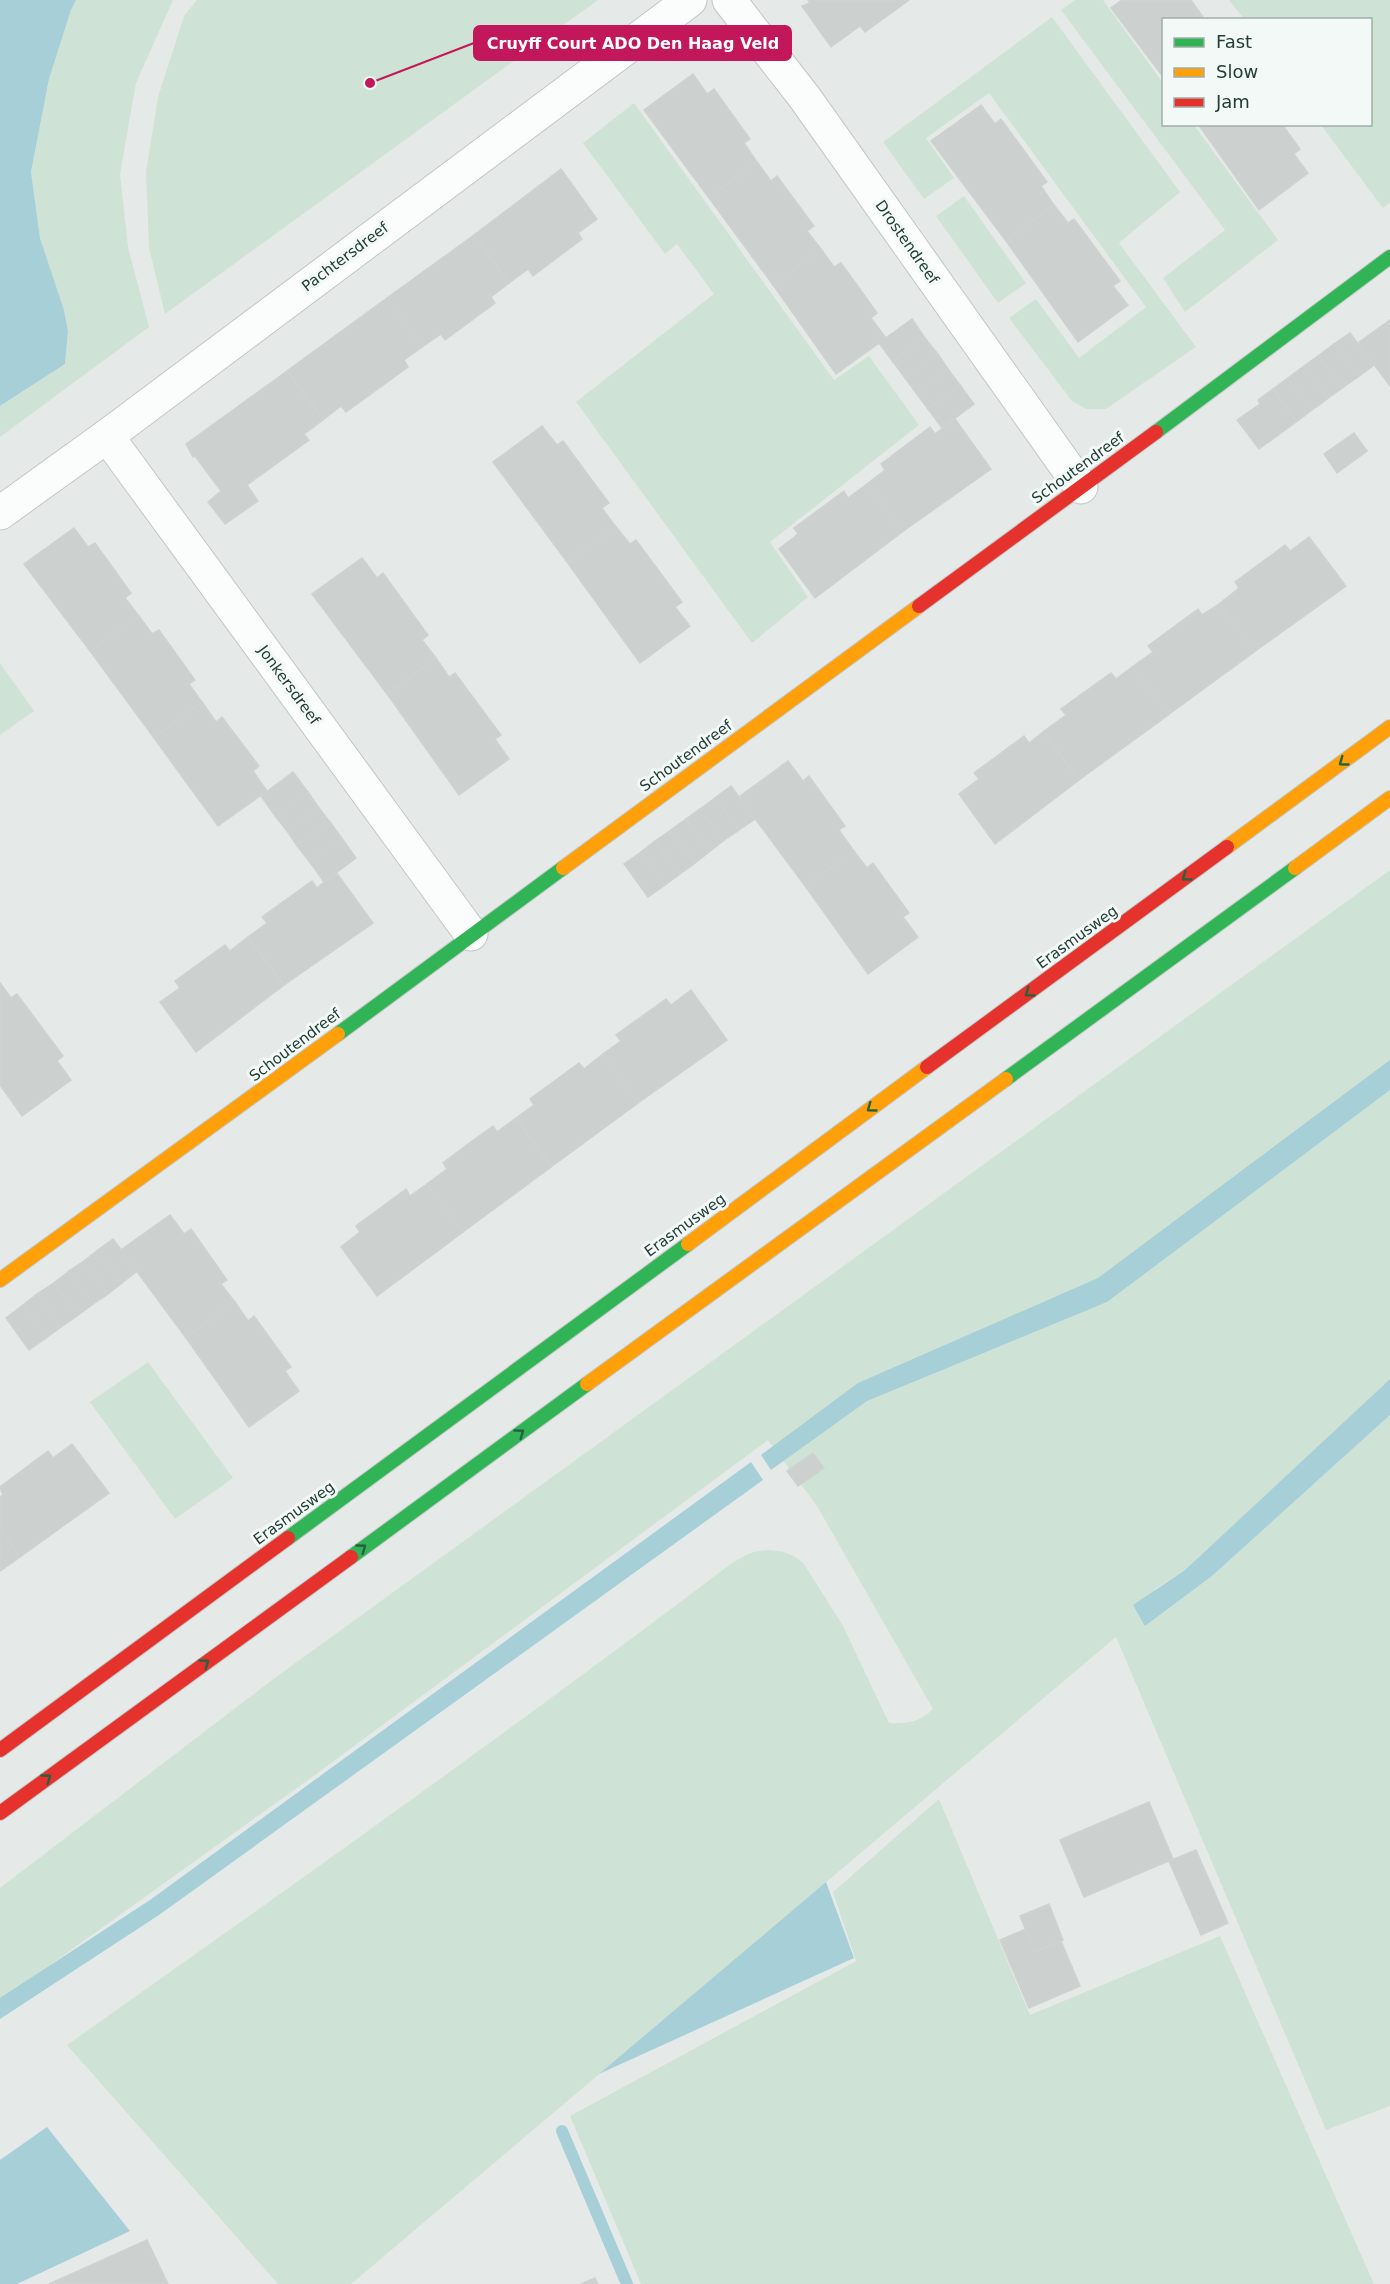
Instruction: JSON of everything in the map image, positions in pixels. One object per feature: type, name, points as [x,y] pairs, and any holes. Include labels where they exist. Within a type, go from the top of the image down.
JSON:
[{"type":"main road","name":"Schoutendreef","points":[[0,1280],[184,1148],[1390,257]]},
{"type":"main road","name":"Erasmusweg","points":[[0,1750],[1390,727]]},
{"type":"main road","points":[[0,1813],[1390,798]]},
{"type":"street","name":"Pachtersdreef","points":[[0,513],[107,436],[690,0]]},
{"type":"street","name":"Drostendreef","points":[[729,0],[805,98],[1081,487]]},
{"type":"street","name":"Jonkersdreef","points":[[107,436],[471,934]]},
{"type":"green space","points":[[76,0],[173,0],[136,83],[120,174],[128,247],[149,327],[0,437],[0,406],[65,364],[68,331],[64,310],[40,238],[31,172],[49,79]]},
{"type":"green space","points":[[197,0],[598,0],[165,314],[149,248],[146,172],[158,97],[184,16]]},
{"type":"green space","points":[[1075,0],[1103,0],[1162,82],[1162,126],[1195,126],[1278,240],[1185,312],[1163,278],[1225,230],[1061,10]]},
{"type":"green space","points":[[1229,0],[1390,0],[1390,202],[1383,208],[1322,126],[1372,126],[1372,18],[1243,18]]},
{"type":"green space","points":[[1052,17],[1180,192],[1119,243],[1196,347],[1106,409],[1086,409],[1072,401],[1009,318],[1036,299],[1079,358],[1146,307],[989,93],[926,138],[954,178],[924,199],[883,142]]},
{"type":"green space","points":[[634,103],[834,380],[869,356],[919,425],[770,542],[808,597],[752,643],[576,402],[714,294],[677,244],[665,254],[583,143]]},
{"type":"green space","points":[[964,196],[1026,283],[998,303],[936,216]]},
{"type":"green space","points":[[0,663],[34,711],[0,735]]},
{"type":"green space","points":[[1390,870],[1390,1379],[1185,1570],[1155,1589],[1145,1626],[1212,1576],[1390,1415],[1390,2106],[1326,2130],[1116,1637],[351,2284],[278,2284],[67,2045],[402,1807],[732,1563],[751,1553],[767,1550],[781,1552],[794,1556],[804,1564],[843,1626],[889,1723],[902,1723],[923,1717],[933,1709],[817,1506],[768,1440],[315,1775],[0,2001],[0,1888],[272,1680]]},
{"type":"green space","points":[[148,1362],[233,1478],[175,1519],[90,1402]]},
{"type":"green space","points":[[939,1799],[1030,2015],[1220,1936],[1374,2284],[641,2284],[570,2116],[856,1961],[833,1892]]},
{"type":"water","points":[[0,0],[76,0],[49,79],[31,172],[40,238],[64,310],[68,331],[65,364],[0,406]]},
{"type":"water","points":[[1390,1060],[1390,1090],[1107,1302],[867,1401],[771,1470],[761,1455],[858,1383],[1098,1278]]},
{"type":"water","points":[[1390,1379],[1390,1415],[1212,1576],[1145,1626],[1133,1605],[1185,1570]]},
{"type":"water","points":[[751,1462],[763,1480],[159,1915],[0,2019],[0,1998],[150,1900]]},
{"type":"water","points":[[826,1882],[854,1958],[599,2074]]},
{"type":"water","points":[[47,2127],[130,2231],[17,2284],[0,2284],[0,2160]]},
{"type":"building","points":[[808,0],[909,0],[865,32],[860,26],[831,47],[802,6],[810,3]]},
{"type":"building","points":[[1122,0],[1191,0],[1204,18],[1162,18],[1162,75],[1111,8]]},
{"type":"building","points":[[693,74],[707,94],[714,89],[750,139],[744,143],[757,162],[709,198],[644,110]]},
{"type":"building","points":[[981,105],[995,124],[1001,119],[1047,182],[1041,186],[1054,205],[1006,241],[931,141]]},
{"type":"building","points":[[1199,126],[1283,126],[1300,149],[1294,154],[1308,173],[1259,210]]},
{"type":"building","points":[[757,162],[771,181],[777,176],[814,226],[807,231],[821,249],[773,285],[709,198]]},
{"type":"building","points":[[561,169],[597,219],[578,233],[582,239],[533,276],[528,269],[509,283],[474,235]]},
{"type":"building","points":[[1054,205],[1068,223],[1074,219],[1120,281],[1113,286],[1128,305],[1078,342],[1006,241]]},
{"type":"building","points":[[474,235],[509,283],[491,297],[495,303],[445,340],[441,334],[422,347],[387,298]]},
{"type":"building","points":[[821,249],[834,267],[841,263],[877,313],[871,318],[886,338],[836,374],[773,285]]},
{"type":"building","points":[[387,298],[422,347],[404,360],[408,367],[346,412],[341,406],[323,420],[287,371]]},
{"type":"building","points":[[912,319],[925,338],[893,362],[879,343]]},
{"type":"building","points":[[1390,320],[1390,386],[1358,343]]},
{"type":"building","points":[[1350,333],[1374,365],[1358,377],[1334,344]]},
{"type":"building","points":[[925,338],[938,354],[905,378],[893,362]]},
{"type":"building","points":[[1334,344],[1358,377],[1342,388],[1318,356]]},
{"type":"building","points":[[938,354],[948,369],[916,393],[905,378]]},
{"type":"building","points":[[1318,356],[1342,388],[1327,399],[1304,366]]},
{"type":"building","points":[[1304,366],[1327,399],[1312,410],[1288,378]]},
{"type":"building","points":[[948,369],[960,385],[928,409],[916,393]]},
{"type":"building","points":[[287,371],[323,420],[304,434],[309,440],[247,485],[258,501],[225,524],[208,502],[221,491],[195,456],[193,457],[186,444]]},
{"type":"building","points":[[1288,378],[1312,410],[1296,422],[1273,389]]},
{"type":"building","points":[[960,385],[974,404],[942,428],[928,409]]},
{"type":"building","points":[[1273,389],[1296,422],[1259,449],[1237,420],[1260,404],[1258,400]]},
{"type":"building","points":[[955,419],[991,469],[902,532],[867,484],[885,470],[881,464],[930,427],[935,434]]},
{"type":"building","points":[[542,426],[557,445],[563,441],[609,503],[602,508],[616,527],[567,562],[493,462]]},
{"type":"building","points":[[1354,433],[1367,451],[1337,473],[1324,454]]},
{"type":"building","points":[[867,484],[902,532],[815,598],[779,549],[798,534],[794,528],[844,491],[848,498]]},
{"type":"building","points":[[616,527],[630,544],[636,540],[682,602],[675,607],[690,626],[640,663],[567,562]]},
{"type":"building","points":[[74,528],[88,547],[95,543],[131,593],[125,598],[139,616],[90,651],[24,564]]},
{"type":"building","points":[[1309,537],[1346,586],[1254,652],[1219,604],[1239,588],[1235,582],[1285,545],[1290,551]]},
{"type":"building","points":[[362,558],[377,578],[383,573],[428,635],[422,640],[436,658],[387,694],[312,594]]},
{"type":"building","points":[[1219,604],[1254,652],[1168,715],[1132,667],[1153,652],[1148,646],[1198,609],[1202,615]]},
{"type":"building","points":[[139,616],[152,634],[159,630],[195,680],[189,684],[202,702],[154,738],[90,651]]},
{"type":"building","points":[[436,658],[449,677],[455,673],[501,735],[495,739],[509,759],[459,795],[387,694]]},
{"type":"building","points":[[1132,667],[1168,715],[1079,780],[1043,732],[1066,715],[1061,709],[1111,673],[1116,679]]},
{"type":"building","points":[[202,702],[216,722],[222,717],[259,766],[253,771],[267,791],[218,826],[154,738]]},
{"type":"building","points":[[1043,732],[1079,780],[995,844],[959,794],[979,779],[974,773],[1024,736],[1029,743]]},
{"type":"building","points":[[788,761],[803,781],[809,776],[845,826],[839,830],[854,851],[805,886],[739,797]]},
{"type":"building","points":[[293,772],[308,792],[275,816],[261,796]]},
{"type":"building","points":[[731,786],[755,819],[739,830],[715,798]]},
{"type":"building","points":[[308,792],[319,808],[287,831],[275,816]]},
{"type":"building","points":[[715,798],[739,830],[723,841],[700,809]]},
{"type":"building","points":[[319,808],[330,822],[297,846],[287,831]]},
{"type":"building","points":[[700,809],[723,841],[709,852],[686,819]]},
{"type":"building","points":[[686,819],[709,852],[695,863],[671,830]]},
{"type":"building","points":[[330,822],[341,837],[309,861],[297,846]]},
{"type":"building","points":[[671,830],[695,863],[680,874],[655,841]]},
{"type":"building","points":[[341,837],[356,858],[324,882],[309,861]]},
{"type":"building","points":[[655,841],[680,874],[665,885],[641,852]]},
{"type":"building","points":[[854,851],[867,868],[873,863],[909,913],[903,917],[918,937],[868,974],[805,886]]},
{"type":"building","points":[[641,852],[665,885],[648,897],[624,864]]},
{"type":"building","points":[[336,872],[373,923],[284,985],[248,937],[267,923],[262,917],[312,881],[317,888]]},
{"type":"building","points":[[248,937],[284,985],[196,1052],[160,1002],[180,988],[175,981],[225,945],[230,951]]},
{"type":"building","points":[[0,983],[11,998],[17,994],[63,1056],[57,1061],[71,1080],[22,1116],[0,1085]]},
{"type":"building","points":[[691,990],[727,1040],[638,1103],[603,1054],[621,1041],[616,1035],[666,999],[671,1005]]},
{"type":"building","points":[[603,1054],[638,1103],[551,1167],[516,1118],[534,1105],[530,1099],[579,1063],[584,1069]]},
{"type":"building","points":[[516,1118],[551,1167],[463,1232],[427,1184],[447,1169],[443,1163],[468,1144],[493,1126],[497,1132]]},
{"type":"building","points":[[427,1184],[463,1232],[377,1296],[341,1247],[360,1232],[356,1226],[406,1189],[410,1196]]},
{"type":"building","points":[[170,1215],[184,1234],[191,1229],[227,1280],[221,1284],[235,1302],[186,1338],[121,1250]]},
{"type":"building","points":[[113,1239],[137,1271],[122,1283],[98,1250]]},
{"type":"building","points":[[98,1250],[122,1283],[108,1294],[84,1261]]},
{"type":"building","points":[[84,1261],[108,1294],[93,1304],[69,1271]]},
{"type":"building","points":[[69,1271],[93,1304],[77,1316],[54,1283]]},
{"type":"building","points":[[54,1283],[77,1316],[61,1327],[37,1294]]},
{"type":"building","points":[[37,1294],[61,1327],[46,1338],[23,1305]]},
{"type":"building","points":[[235,1302],[248,1321],[254,1316],[291,1367],[285,1371],[299,1391],[249,1427],[186,1338]]},
{"type":"building","points":[[23,1305],[46,1338],[29,1350],[6,1318]]},
{"type":"building","points":[[72,1444],[109,1493],[20,1557],[0,1530],[0,1497],[3,1495],[0,1487],[48,1451],[53,1458]]},
{"type":"building","points":[[813,1453],[824,1468],[798,1486],[787,1471]]},
{"type":"building","points":[[0,1530],[20,1557],[0,1571]]},
{"type":"building","points":[[1149,1802],[1173,1859],[1084,1897],[1060,1840]]},
{"type":"building","points":[[1196,1850],[1228,1923],[1201,1935],[1169,1861]]},
{"type":"building","points":[[1049,1904],[1063,1940],[1035,1952],[1020,1916]]},
{"type":"building","points":[[1026,1929],[1035,1952],[1061,1941],[1080,1986],[1029,2008],[1000,1940]]},
{"type":"building","points":[[147,2240],[168,2284],[49,2284]]},
{"type":"building","points":[[595,2278],[598,2284],[581,2284]]},
{"type":"waterway","points":[[562,2131],[627,2284]]},
{"type":"traffic: fast","points":[[1156,432],[1390,257]]},
{"type":"traffic: fast","points":[[338,1034],[563,868]]},
{"type":"traffic: fast","points":[[1006,1079],[1295,868]]},
{"type":"traffic: fast","points":[[288,1538],[688,1244]]},
{"type":"traffic: fast","points":[[351,1557],[587,1384]]},
{"type":"traffic: slow","points":[[563,868],[919,606]]},
{"type":"traffic: slow","points":[[1227,847],[1390,727]]},
{"type":"traffic: slow","points":[[1295,868],[1390,798]]},
{"type":"traffic: slow","points":[[0,1280],[338,1034]]},
{"type":"traffic: slow","points":[[688,1244],[927,1067]]},
{"type":"traffic: slow","points":[[587,1384],[1006,1079]]},
{"type":"traffic: jam","points":[[919,606],[1156,432]]},
{"type":"traffic: jam","points":[[927,1067],[1227,847]]},
{"type":"traffic: jam","points":[[0,1750],[288,1538]]},
{"type":"traffic: jam","points":[[0,1813],[351,1557]]},
{"type":"place","name":"Cruyff Court ADO Den Haag Veld","points":[[370,83]]}]
